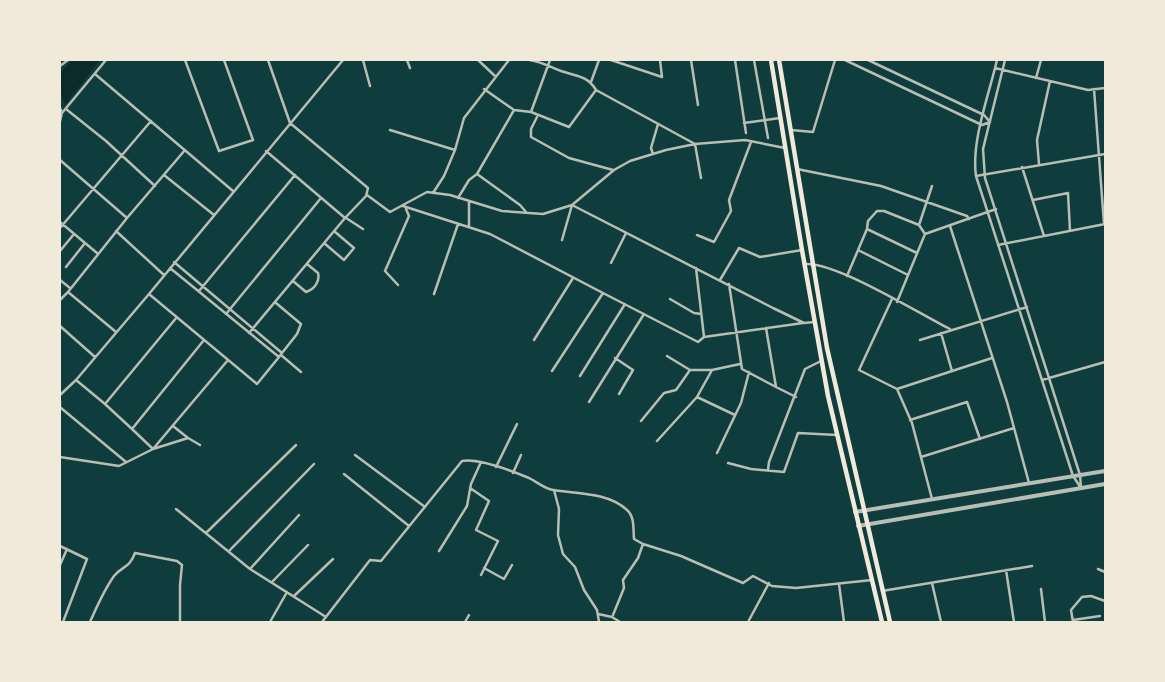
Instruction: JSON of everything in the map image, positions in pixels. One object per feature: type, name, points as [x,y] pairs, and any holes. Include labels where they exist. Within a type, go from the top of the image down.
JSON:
[{"type":"highway","points":[[771,60],[814,322],[837,436],[882,622]]},
{"type":"highway","points":[[779,60],[827,348],[890,622]]},
{"type":"street","points":[[60,66],[68,60]]},
{"type":"street","points":[[60,121],[62,113],[106,60]]},
{"type":"street","points":[[185,60],[219,151],[253,140],[224,60]]},
{"type":"street","points":[[249,333],[345,218],[367,195],[368,188],[290,123],[268,60]]},
{"type":"street","points":[[60,395],[76,380],[149,294],[342,60]]},
{"type":"street","points":[[363,60],[370,86]]},
{"type":"street","points":[[407,60],[410,68]]},
{"type":"street","points":[[478,60],[495,76]]},
{"type":"street","points":[[433,193],[444,176],[455,150],[464,118],[484,89],[509,60]]},
{"type":"street","points":[[530,60],[548,62],[559,70],[581,75],[591,82],[596,90],[695,144]]},
{"type":"street","points":[[591,82],[599,60]]},
{"type":"street","points":[[611,60],[662,77],[660,60]]},
{"type":"street","points":[[691,60],[698,105]]},
{"type":"street","points":[[735,60],[746,133]]},
{"type":"street","points":[[754,60],[768,138]]},
{"type":"street","points":[[791,130],[813,132],[835,60]]},
{"type":"street","points":[[846,60],[982,124],[990,122]]},
{"type":"street","points":[[868,60],[984,115],[990,122]]},
{"type":"street","points":[[997,60],[974,161],[976,176],[1073,476],[1081,488]]},
{"type":"street","points":[[1005,60],[983,150],[985,174],[1080,475],[1081,488]]},
{"type":"street","points":[[1036,78],[1041,60]]},
{"type":"street","points":[[530,112],[548,62]]},
{"type":"street","points":[[995,68],[1088,90],[1105,88]]},
{"type":"street","points":[[95,74],[233,192]]},
{"type":"street","points":[[1039,164],[1037,140],[1050,81]]},
{"type":"street","points":[[484,89],[514,110],[530,112],[537,117],[569,127],[596,90]]},
{"type":"street","points":[[998,245],[1105,224],[1094,89]]},
{"type":"street","points":[[60,108],[62,113]]},
{"type":"street","points":[[66,109],[155,186]]},
{"type":"street","points":[[458,198],[469,180],[477,174],[514,110]]},
{"type":"street","points":[[537,117],[531,129],[531,137],[569,158],[614,170]]},
{"type":"street","points":[[744,123],[780,118]]},
{"type":"street","points":[[60,228],[151,120]]},
{"type":"street","points":[[654,154],[651,148],[658,124]]},
{"type":"street","points":[[390,130],[455,150]]},
{"type":"street","points":[[367,195],[390,212],[426,192],[458,198],[502,211],[543,214],[572,205],[614,170],[630,161],[654,154],[695,144],[751,142],[785,148]]},
{"type":"street","points":[[697,235],[714,242],[730,215],[732,208],[729,200],[751,142]]},
{"type":"street","points":[[695,144],[701,178]]},
{"type":"street","points":[[60,300],[185,150]]},
{"type":"street","points":[[266,152],[345,218],[363,230]]},
{"type":"street","points":[[976,176],[1105,154]]},
{"type":"street","points":[[60,160],[127,218]]},
{"type":"street","points":[[1022,167],[1044,236]]},
{"type":"street","points":[[797,169],[882,186],[967,216],[969,219]]},
{"type":"street","points":[[164,174],[214,215]]},
{"type":"street","points":[[477,174],[520,205],[526,212]]},
{"type":"street","points":[[198,291],[294,175]]},
{"type":"street","points":[[919,225],[932,186]]},
{"type":"street","points":[[1033,200],[1068,192],[1070,231]]},
{"type":"street","points":[[226,314],[321,198]]},
{"type":"street","points":[[469,201],[469,227]]},
{"type":"street","points":[[572,205],[804,323]]},
{"type":"street","points":[[562,240],[572,205]]},
{"type":"street","points":[[403,206],[490,234],[698,342],[704,337],[814,322]]},
{"type":"street","points":[[398,285],[384,271],[409,216],[407,209],[403,206]]},
{"type":"street","points":[[897,302],[925,234],[996,209]]},
{"type":"street","points":[[847,276],[867,229],[868,221],[876,212],[884,212],[919,225],[925,234]]},
{"type":"street","points":[[60,222],[98,253]]},
{"type":"street","points":[[434,294],[458,224]]},
{"type":"street","points":[[950,226],[1014,428],[1029,483]]},
{"type":"street","points":[[867,229],[917,253]]},
{"type":"street","points":[[116,231],[164,275]]},
{"type":"street","points":[[324,243],[344,260],[354,248],[334,231]]},
{"type":"street","points":[[611,263],[626,233]]},
{"type":"street","points":[[60,251],[74,234]]},
{"type":"street","points":[[66,267],[85,244]]},
{"type":"street","points":[[720,280],[739,248],[760,257],[802,250]]},
{"type":"street","points":[[858,250],[908,276]]},
{"type":"street","points":[[174,262],[253,329],[280,355]]},
{"type":"street","points":[[293,281],[306,292],[317,284],[319,280],[318,273],[307,264]]},
{"type":"street","points":[[804,264],[812,264],[847,276],[950,329]]},
{"type":"street","points":[[170,268],[249,333],[302,372]]},
{"type":"street","points":[[696,268],[704,337]]},
{"type":"street","points":[[534,340],[574,278]]},
{"type":"street","points":[[60,280],[70,288]]},
{"type":"street","points":[[729,284],[742,369],[796,397]]},
{"type":"street","points":[[68,292],[116,332]]},
{"type":"street","points":[[552,371],[603,293]]},
{"type":"street","points":[[149,294],[257,384],[298,334],[301,324],[275,302]]},
{"type":"street","points":[[670,299],[694,313],[701,314]]},
{"type":"street","points":[[892,299],[859,370],[897,389],[910,420],[932,499]]},
{"type":"street","points":[[580,376],[625,304]]},
{"type":"street","points":[[920,340],[940,332],[1027,307]]},
{"type":"street","points":[[589,402],[644,314]]},
{"type":"street","points":[[105,404],[177,317]]},
{"type":"street","points":[[60,326],[95,357]]},
{"type":"street","points":[[766,328],[776,387]]},
{"type":"street","points":[[940,332],[952,371]]},
{"type":"street","points":[[132,428],[204,340]]},
{"type":"street","points":[[667,356],[690,370],[712,370],[741,364]]},
{"type":"street","points":[[615,358],[633,370],[619,394]]},
{"type":"street","points":[[897,389],[992,358]]},
{"type":"street","points":[[153,449],[228,360]]},
{"type":"street","points":[[768,470],[769,462],[796,397],[805,369],[822,360]]},
{"type":"street","points":[[1042,380],[1105,362]]},
{"type":"street","points":[[641,421],[664,393],[676,390],[690,370]]},
{"type":"street","points":[[657,441],[697,397],[712,370]]},
{"type":"street","points":[[717,453],[741,403],[749,372]]},
{"type":"street","points":[[76,380],[132,428],[153,449]]},
{"type":"street","points":[[697,397],[735,415]]},
{"type":"street","points":[[60,401],[61,408],[126,462]]},
{"type":"street","points":[[910,420],[967,402],[980,439]]},
{"type":"street","points":[[496,467],[517,424]]},
{"type":"street","points":[[173,426],[200,445]]},
{"type":"street","points":[[921,457],[1014,428]]},
{"type":"street","points":[[728,463],[750,469],[784,472],[801,432],[829,437],[837,436]]},
{"type":"street","points":[[60,457],[119,466],[153,449],[188,438]]},
{"type":"street","points":[[206,533],[296,445]]},
{"type":"street","points":[[354,455],[425,507]]},
{"type":"street","points":[[513,473],[521,455]]},
{"type":"street","points":[[322,622],[370,560],[381,561],[462,461],[472,459],[554,490],[576,491],[613,501],[628,510],[633,518],[634,539],[643,544],[682,556],[742,583],[753,576],[772,586],[796,588],[872,580]]},
{"type":"street","points":[[439,551],[467,506],[470,488],[481,462]]},
{"type":"street","points":[[228,551],[314,464]]},
{"type":"street","points":[[855,512],[1105,471]]},
{"type":"street","points":[[344,474],[409,526]]},
{"type":"street","points":[[858,526],[1105,484]]},
{"type":"street","points":[[470,488],[489,501],[476,530],[498,541],[480,575]]},
{"type":"street","points":[[554,490],[559,509],[558,535],[563,554],[575,567],[584,590],[598,614],[599,622]]},
{"type":"street","points":[[176,509],[250,568],[326,616]]},
{"type":"street","points":[[250,568],[299,515]]},
{"type":"street","points":[[272,582],[308,544]]},
{"type":"street","points":[[613,616],[624,588],[623,580],[638,558],[643,544]]},
{"type":"street","points":[[60,546],[86,557],[87,561],[63,622]]},
{"type":"street","points":[[60,565],[67,549]]},
{"type":"street","points":[[90,622],[107,586],[118,573],[130,564],[135,553],[177,561],[182,565],[180,622]]},
{"type":"street","points":[[294,596],[333,559]]},
{"type":"street","points":[[484,568],[504,579],[512,565]]},
{"type":"street","points":[[882,591],[1032,566]]},
{"type":"street","points":[[1098,569],[1105,572]]},
{"type":"street","points":[[1006,570],[1014,622]]},
{"type":"street","points":[[748,622],[769,583]]},
{"type":"street","points":[[839,583],[844,622]]},
{"type":"street","points":[[932,583],[941,622]]},
{"type":"street","points":[[1041,589],[1045,622]]},
{"type":"street","points":[[270,622],[287,592]]},
{"type":"street","points":[[1100,616],[1073,621],[1071,610],[1082,597],[1090,596],[1105,601]]},
{"type":"street","points":[[598,614],[612,617],[620,622]]},
{"type":"street","points":[[465,622],[469,615]]},
{"type":"water","points":[[72,60],[100,60],[65,105],[60,90],[60,74]]}]
